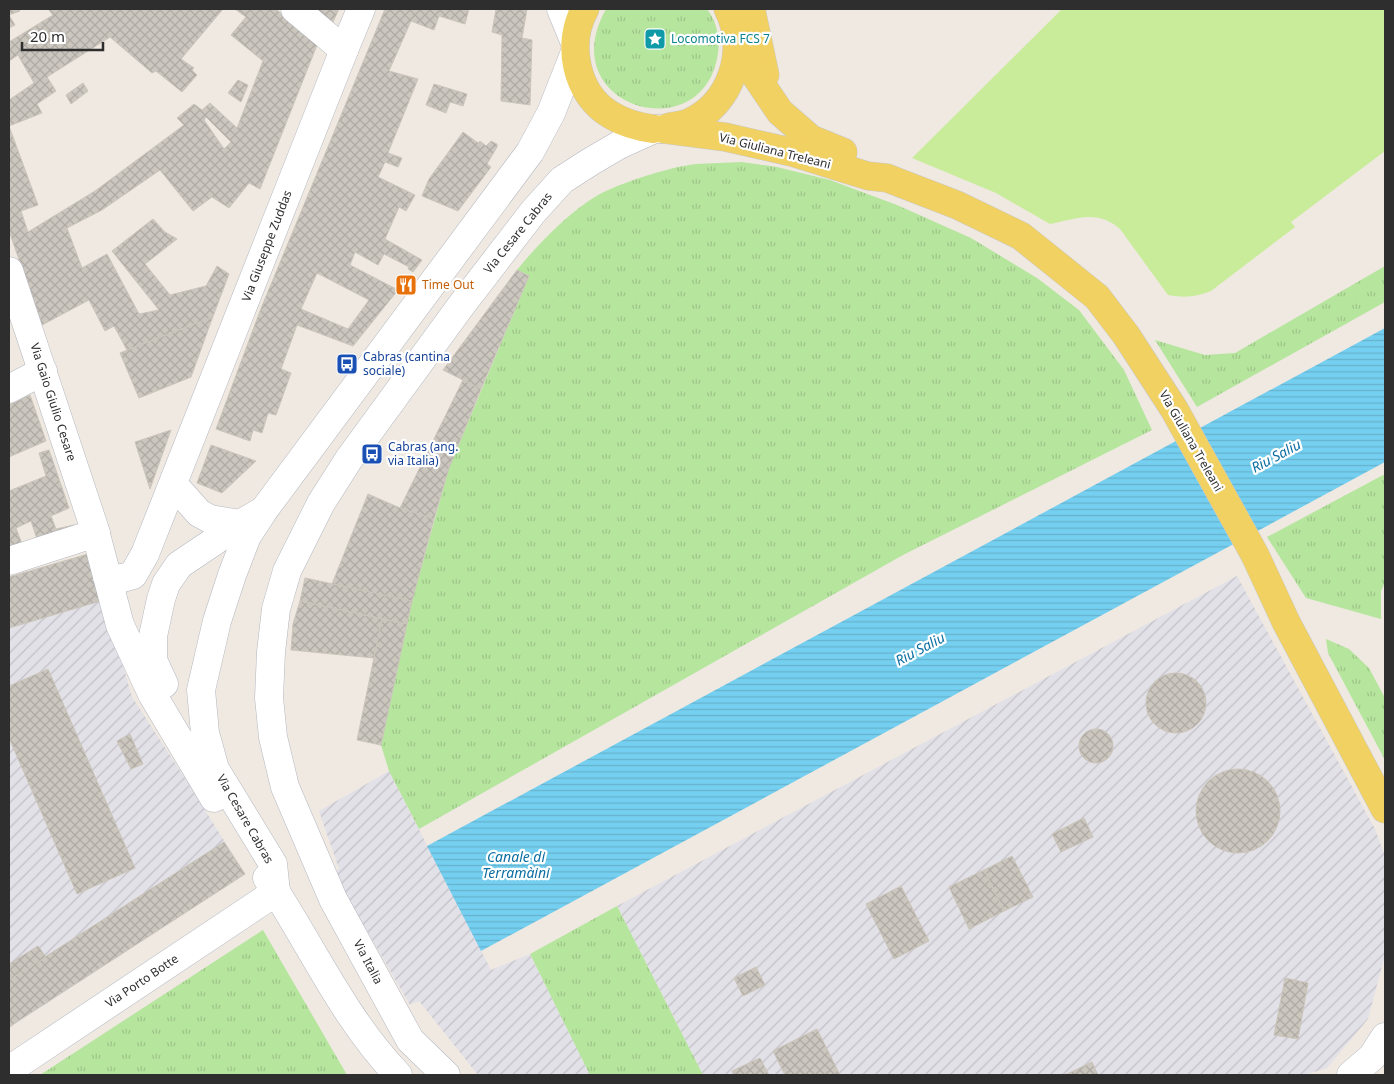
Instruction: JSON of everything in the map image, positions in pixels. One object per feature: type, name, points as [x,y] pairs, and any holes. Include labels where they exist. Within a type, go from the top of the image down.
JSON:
[{"type":"main road","points":[[575,48],[577,27],[585,9]]},
{"type":"main road","points":[[659,129],[688,123],[702,115],[725,91],[735,68],[738,20]]},
{"type":"main road","name":"Via Giuliana Treleani","points":[[738,20],[768,94]]},
{"type":"main road","name":"Via Giuliana Treleani","points":[[738,20],[757,78],[780,112],[811,139],[872,164],[887,178]]},
{"type":"main road","name":"Via Giuliana Treleani","points":[[575,48],[578,71],[590,96],[610,115],[636,126],[725,137],[790,152],[868,176],[887,178],[957,205],[1021,236],[1097,297],[1126,335],[1174,409],[1255,555],[1286,622],[1385,809]]},
{"type":"street","points":[[295,9],[344,50]]},
{"type":"street","name":"Via Giuseppe Zuddas","points":[[107,576],[120,580],[133,575],[146,554],[361,9]]},
{"type":"street","points":[[561,9],[575,48]]},
{"type":"street","name":"Via Cesare Cabras","points":[[276,892],[273,864],[216,768],[205,734],[201,690],[217,621],[232,575],[247,536],[264,510],[530,152],[551,113],[575,48]]},
{"type":"street","name":"Via Cesare Cabras","points":[[306,837],[284,787],[273,737],[269,698],[271,652],[276,609],[287,571],[302,538],[321,502],[349,459],[460,307],[533,212],[562,180],[619,145],[659,129]]},
{"type":"street","name":"Via Gaio Giulio Cesare","points":[[9,271],[96,534]]},
{"type":"street","points":[[9,389],[43,371]]},
{"type":"street","points":[[174,485],[198,513],[210,519],[240,524]]},
{"type":"street","name":"Via Cesare Cabras","points":[[175,732],[176,710],[153,660],[153,636],[166,584],[179,565],[264,510]]},
{"type":"street","points":[[9,561],[96,534],[121,557],[157,566],[179,565]]},
{"type":"street","name":"Via Cesare Cabras","points":[[96,534],[120,625],[152,694],[200,776],[276,892]]},
{"type":"street","name":"Via Italia","points":[[306,837],[333,900],[410,1040],[441,1074]]},
{"type":"street","points":[[276,892],[347,1011],[381,1057],[398,1075]]},
{"type":"street","name":"Via Porto Botte","points":[[9,1070],[276,892]]},
{"type":"street","points":[[1371,1073],[1372,1056],[1385,1037]]},
{"type":"shaded area","points":[[88,554],[104,600],[132,697],[245,874],[9,1028],[9,577]]},
{"type":"shaded area","points":[[1237,576],[1375,829],[1385,856],[1385,955],[1368,1019],[1327,1068],[1304,1075],[703,1075],[617,906]]},
{"type":"shaded area","points":[[389,771],[491,970],[530,954],[590,1075],[478,1075],[419,1001],[410,1005],[334,874],[339,869],[319,811]]},
{"type":"green space","points":[[606,9],[707,9],[716,26],[719,46],[717,59],[705,87],[684,103],[659,108],[634,104],[612,91],[598,70],[594,42]]},
{"type":"green space","points":[[1062,9],[1385,9],[1385,151],[1291,222],[1295,227],[1211,291],[1190,296],[1168,295],[1120,229],[1111,223],[1095,217],[1086,217],[1050,224],[996,193],[912,158]]},
{"type":"green space","points":[[742,162],[777,167],[830,180],[897,205],[971,238],[1037,278],[1079,310],[1124,370],[1152,430],[903,555],[419,829],[389,771],[381,745],[412,601],[449,468],[529,276],[517,270],[544,239],[565,219],[587,202],[608,190],[673,168],[696,164]]},
{"type":"green space","points":[[1385,266],[1385,302],[1197,407],[1155,340],[1205,355],[1235,353]]},
{"type":"green space","points":[[1385,474],[1385,582],[1381,591],[1381,619],[1306,598],[1267,537]]},
{"type":"green space","points":[[1326,639],[1349,649],[1369,668],[1385,698],[1385,760],[1328,653]]},
{"type":"green space","points":[[617,906],[703,1075],[590,1075],[530,954]]},
{"type":"green space","points":[[263,930],[347,1075],[40,1075]]},
{"type":"water","name":"Canale di Terramàini","points":[[1385,328],[1385,462],[481,951],[427,846]]},
{"type":"building","points":[[9,9],[19,9],[20,11],[9,15]]},
{"type":"building","points":[[48,9],[223,9],[181,59],[194,68],[192,70],[197,75],[182,92],[156,71],[152,73],[110,37],[47,77],[56,91],[37,104],[42,113],[9,126],[9,100],[34,83],[18,55],[9,61],[9,42],[53,15]]},
{"type":"building","points":[[235,9],[276,9],[317,45],[260,189],[249,183],[229,208],[212,197],[193,211],[160,170],[102,210],[67,228],[82,268],[107,254],[139,314],[159,310],[112,251],[153,219],[165,232],[177,239],[145,264],[170,295],[206,286],[217,266],[229,274],[212,319],[207,319],[127,350],[114,326],[105,331],[89,300],[42,325],[9,231],[9,126],[38,205],[21,211],[28,232],[95,191],[184,125],[177,118],[194,104],[202,110],[210,103],[237,128],[263,61],[231,35],[246,17]],"holes":[[[206,117],[231,142],[224,149],[204,120]]]},
{"type":"building","points":[[308,9],[339,9],[331,26]]},
{"type":"building","points":[[385,9],[469,9],[465,24],[439,16],[434,30],[411,21],[389,71],[418,79],[388,153],[402,158],[398,167],[385,162],[378,177],[415,195],[406,211],[399,207],[385,239],[422,260],[413,272],[408,269],[409,267],[384,254],[378,265],[355,252],[350,265],[398,290],[353,346],[297,325],[281,369],[291,373],[276,415],[268,413],[262,433],[253,430],[250,441],[216,429],[260,311]],"holes":[[[317,273],[369,300],[348,329],[301,309]]]},
{"type":"building","points":[[496,9],[527,9],[522,38],[532,40],[530,105],[501,101],[502,35],[492,32]]},
{"type":"building","points":[[9,15],[15,25],[9,28]]},
{"type":"building","points":[[238,80],[248,85],[241,102],[228,93]]},
{"type":"building","points":[[83,83],[88,91],[71,104],[66,95]]},
{"type":"building","points":[[434,84],[467,94],[463,106],[450,102],[446,113],[426,105]]},
{"type":"building","points":[[463,132],[478,143],[480,141],[486,146],[491,141],[497,144],[497,147],[487,164],[491,167],[458,211],[422,196],[429,179]]},
{"type":"building","points":[[517,270],[529,276],[481,389],[443,370]]},
{"type":"building","points":[[207,319],[212,319],[191,377],[139,398],[120,353]]},
{"type":"building","points":[[463,380],[481,389],[449,468],[434,519],[400,508]]},
{"type":"building","points":[[30,395],[46,441],[9,457],[9,405]]},
{"type":"building","points":[[171,430],[150,489],[135,442]]},
{"type":"building","points":[[211,445],[256,461],[222,493],[197,483]]},
{"type":"building","points":[[49,450],[69,508],[51,516],[56,529],[74,525],[78,536],[40,548],[31,521],[16,528],[25,552],[9,557],[9,491],[46,476],[39,453]]},
{"type":"building","points":[[368,494],[400,508],[434,519],[412,601],[332,584]]},
{"type":"building","points":[[88,554],[104,600],[9,628],[9,577]]},
{"type":"building","points":[[305,578],[412,601],[407,624],[300,601]]},
{"type":"building","points":[[300,601],[382,619],[374,658],[291,650],[293,624]]},
{"type":"building","points":[[382,619],[407,624],[381,745],[357,740]]},
{"type":"building","points":[[48,669],[135,868],[77,894],[9,738],[9,686]]},
{"type":"building","points":[[1170,673],[1182,673],[1193,678],[1201,686],[1206,697],[1204,715],[1193,728],[1182,733],[1170,733],[1159,728],[1151,720],[1146,709],[1146,697],[1151,686],[1159,678]]},
{"type":"building","points":[[1096,729],[1103,730],[1108,734],[1112,739],[1112,753],[1108,758],[1103,762],[1096,763],[1089,762],[1084,758],[1080,753],[1079,746],[1080,739],[1084,734],[1089,730]]},
{"type":"building","points":[[130,734],[143,764],[131,769],[117,741]]},
{"type":"building","points":[[1238,769],[1254,772],[1268,781],[1277,795],[1280,811],[1277,827],[1268,841],[1254,850],[1238,853],[1222,850],[1208,841],[1199,827],[1196,811],[1199,795],[1208,781],[1222,772]]},
{"type":"building","points":[[1084,818],[1093,837],[1061,852],[1052,834]]},
{"type":"building","points":[[224,842],[245,874],[9,1027],[9,980]]},
{"type":"building","points":[[1012,856],[1033,897],[1004,911],[984,870]]},
{"type":"building","points":[[984,870],[1004,911],[969,929],[949,887]]},
{"type":"building","points":[[901,886],[929,941],[894,959],[866,904]]},
{"type":"building","points":[[38,946],[46,957],[9,980],[9,964]]},
{"type":"building","points":[[756,967],[765,985],[743,996],[734,978]]},
{"type":"building","points":[[1285,978],[1308,983],[1298,1039],[1274,1035]]},
{"type":"building","points":[[817,1029],[840,1075],[785,1075],[773,1051]]},
{"type":"building","points":[[760,1058],[769,1075],[734,1075],[732,1071]]},
{"type":"building","points":[[1092,1062],[1098,1075],[1065,1075]]},
{"type":"place","name":"Locomotiva FCS 7","points":[[655,39]]},
{"type":"place","name":"Time Out","points":[[406,285]]},
{"type":"place","name":"Cabras (cantina sociale)","points":[[347,364]]},
{"type":"place","name":"Cabras (ang. via Italia)","points":[[372,454]]},
{"type":"water label","name":"Riu Saliu","points":[[1276,456]]},
{"type":"water label","name":"Riu Saliu","points":[[920,649]]}]
